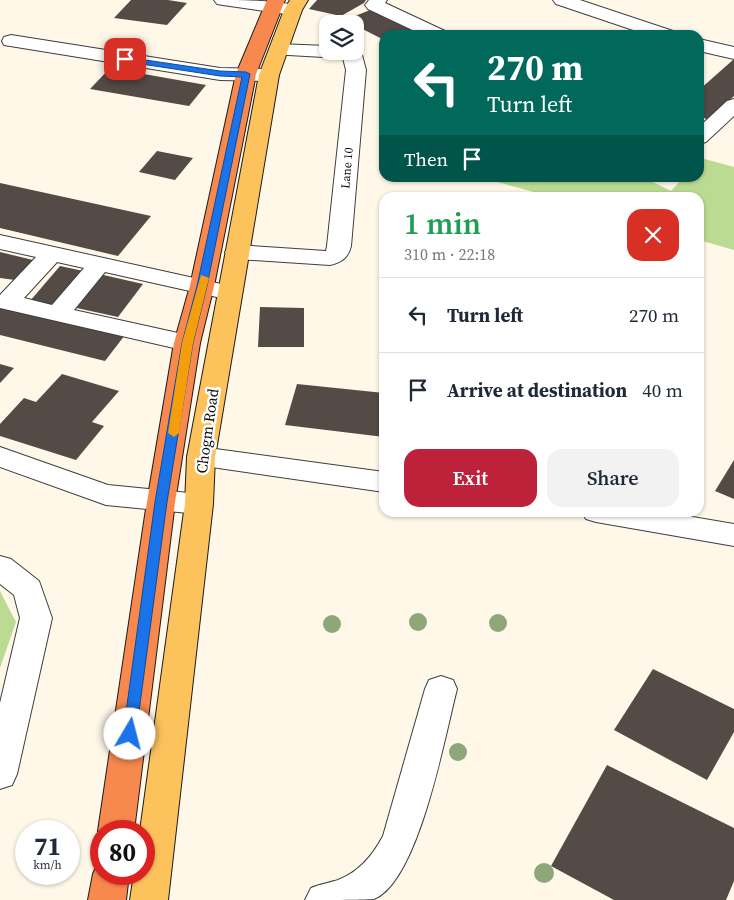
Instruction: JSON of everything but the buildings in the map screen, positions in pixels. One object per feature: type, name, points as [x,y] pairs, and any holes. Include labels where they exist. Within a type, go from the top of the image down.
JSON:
[{"type":"highway","name":"Chogm Road","points":[[118,820],[161,502],[188,343],[202,286],[264,67],[285,4]]},
{"type":"highway","points":[[107,900],[109,885]]},
{"type":"main road","name":"Chogm Road","points":[[149,900],[199,504],[200,457],[237,252],[264,67],[285,4]]},
{"type":"street","points":[[223,0],[285,4]]},
{"type":"street","points":[[378,0],[374,5],[427,30]]},
{"type":"street","points":[[562,0],[651,30]]},
{"type":"street","points":[[11,41],[220,74],[264,67]]},
{"type":"street","points":[[704,46],[734,53]]},
{"type":"street","name":"Lane 10","points":[[237,252],[330,258],[337,254],[340,246],[355,80],[352,54],[343,52],[264,67]]},
{"type":"street","points":[[704,133],[734,105]]},
{"type":"street","points":[[0,242],[230,292]]},
{"type":"street","points":[[52,253],[7,302],[188,343]]},
{"type":"street","points":[[57,314],[100,264]]},
{"type":"street","points":[[0,456],[106,495],[161,502],[199,504]]},
{"type":"street","points":[[200,457],[379,481]]},
{"type":"street","points":[[626,517],[734,535]]},
{"type":"street","points":[[0,567],[28,589],[36,618],[0,774]]},
{"type":"street","points":[[324,900],[341,897],[365,885],[386,866],[400,839],[441,689]]},
{"type":"green space","points":[[704,159],[734,167],[734,250],[704,241],[704,192],[534,192],[498,182],[653,182],[671,191],[679,182],[704,182]]},
{"type":"green space","points":[[0,591],[16,622],[0,668]]},
{"type":"slow traffic","points":[[174,433],[188,343],[204,278]]},
{"type":"route","points":[[125,59],[220,74],[246,74],[202,286],[188,343],[161,502],[130,734]]}]
